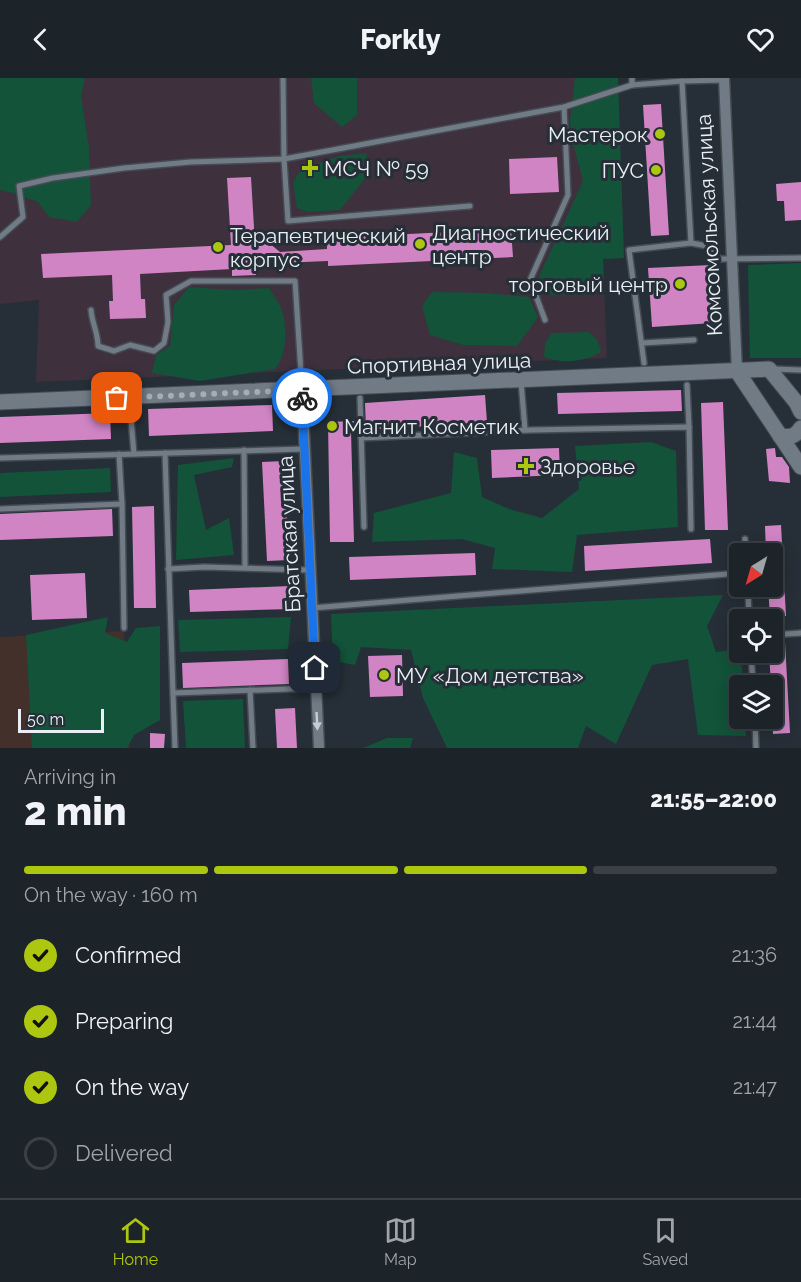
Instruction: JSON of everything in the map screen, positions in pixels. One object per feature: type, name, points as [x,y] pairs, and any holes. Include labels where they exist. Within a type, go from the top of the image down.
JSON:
[{"type":"street","name":"Комсомольская улица","points":[[724,79],[737,371]]},
{"type":"street","points":[[801,412],[796,402],[769,369],[737,371],[801,467]]},
{"type":"street","name":"Спортивная улица","points":[[0,402],[737,371]]},
{"type":"street","name":"Братская улица","points":[[302,390],[318,748]]},
{"type":"street","points":[[780,436],[796,435],[801,428]]},
{"type":"lane","points":[[283,78],[284,159],[288,221],[470,206]]},
{"type":"lane","points":[[0,237],[23,217],[19,186],[53,178],[190,162],[284,159],[564,107],[632,81],[724,79]]},
{"type":"lane","points":[[682,81],[692,243]]},
{"type":"lane","points":[[545,320],[530,280],[568,195],[564,107]]},
{"type":"lane","points":[[644,363],[629,250],[692,243],[707,246],[720,259],[801,258]]},
{"type":"lane","points":[[91,310],[92,325],[98,333],[98,346],[114,351],[130,345],[154,351],[164,343],[168,322],[166,295],[191,281],[295,281],[302,390]]},
{"type":"lane","points":[[642,343],[694,340]]},
{"type":"lane","points":[[769,369],[801,370]]},
{"type":"lane","points":[[521,380],[525,430]]},
{"type":"lane","points":[[687,385],[691,529]]},
{"type":"lane","points":[[360,398],[364,527]]},
{"type":"lane","points":[[130,408],[134,454]]},
{"type":"lane","points":[[361,438],[525,430],[688,427]]},
{"type":"lane","points":[[0,458],[305,449]]},
{"type":"lane","points":[[244,450],[245,568]]},
{"type":"lane","points":[[165,453],[175,748]]},
{"type":"lane","points":[[119,454],[124,628]]},
{"type":"lane","points":[[0,509],[122,504]]},
{"type":"lane","points":[[745,539],[745,543]]},
{"type":"lane","points":[[168,569],[204,567],[310,570]]},
{"type":"lane","points":[[312,608],[729,574]]},
{"type":"lane","points":[[783,634],[801,633]]},
{"type":"lane","points":[[173,693],[316,688]]},
{"type":"lane","points":[[250,690],[253,748]]},
{"type":"lane","points":[[755,729],[756,748]]},
{"type":"shaded area","name":"МСЧ № 59","points":[[0,78],[618,78],[624,258],[603,259],[607,358],[36,382],[39,300],[0,304]]},
{"type":"shaded area","points":[[124,631],[130,748],[0,748],[0,637]]},
{"type":"green space","points":[[0,78],[85,78],[81,96],[89,148],[91,205],[77,222],[49,217],[38,202],[0,190]]},
{"type":"green space","points":[[311,78],[357,78],[357,115],[342,127],[314,103]]},
{"type":"green space","points":[[575,78],[618,78],[624,258],[603,259],[604,289],[587,295],[552,295],[536,283],[583,181],[571,136],[570,121]]},
{"type":"green space","points":[[366,153],[370,172],[340,210],[308,212],[297,208],[293,183],[300,170],[339,156]]},
{"type":"green space","points":[[801,263],[801,358],[750,358],[748,265]]},
{"type":"green space","points":[[189,287],[232,290],[269,288],[281,307],[285,327],[284,350],[275,369],[200,381],[152,373],[156,355],[170,346],[174,305]]},
{"type":"green space","points":[[432,292],[529,297],[538,317],[517,346],[463,345],[430,335],[422,306]]},
{"type":"green space","points":[[589,332],[598,341],[601,352],[573,361],[558,361],[544,357],[545,343],[552,333]]},
{"type":"green space","points":[[651,442],[676,451],[678,527],[577,535],[572,572],[492,569],[495,548],[462,539],[372,542],[374,513],[451,493],[454,452],[477,458],[482,497],[509,509],[542,518],[579,489],[575,446]]},
{"type":"green space","points":[[234,458],[232,467],[194,475],[206,530],[229,518],[234,555],[176,560],[178,465]]},
{"type":"green space","points":[[110,468],[111,492],[0,497],[0,473]]},
{"type":"green space","points":[[723,595],[707,626],[716,652],[729,650],[729,663],[742,663],[742,675],[729,675],[729,729],[746,729],[746,736],[698,735],[688,659],[652,665],[616,744],[586,726],[578,748],[447,748],[423,698],[411,650],[361,647],[355,665],[333,661],[331,614]]},
{"type":"green space","points":[[108,617],[105,633],[127,642],[136,628],[160,626],[160,720],[134,735],[127,748],[32,748],[26,635]]},
{"type":"green space","points":[[291,617],[288,649],[180,652],[178,620]]},
{"type":"green space","points":[[243,699],[245,748],[186,748],[183,701]]},
{"type":"green space","points":[[387,738],[413,738],[410,748],[363,748]]},
{"type":"building","name":"ПУС","points":[[661,104],[669,235],[651,236],[643,105]]},
{"type":"building","points":[[557,157],[559,192],[510,194],[509,159]]},
{"type":"building","points":[[251,177],[255,244],[259,244],[263,238],[280,252],[327,249],[327,238],[511,229],[513,257],[328,266],[328,261],[280,263],[269,254],[255,255],[256,275],[232,276],[232,269],[140,274],[141,299],[145,299],[146,318],[110,319],[109,301],[113,301],[112,275],[43,278],[41,254],[231,245],[227,178]]},
{"type":"building","points":[[801,182],[801,220],[785,221],[784,201],[777,201],[776,184]]},
{"type":"building","name":"торговый центр","points":[[711,265],[713,323],[652,327],[648,268]]},
{"type":"building","points":[[681,390],[682,411],[558,414],[557,393]]},
{"type":"building","points":[[485,395],[487,422],[366,430],[365,403]]},
{"type":"building","points":[[723,402],[728,530],[705,530],[701,403]]},
{"type":"building","points":[[272,405],[273,431],[149,436],[148,409]]},
{"type":"building","points":[[110,413],[111,439],[0,443],[0,417]]},
{"type":"building","points":[[356,421],[356,431],[351,431],[354,542],[330,542],[328,422]]},
{"type":"building","name":"Здоровье","points":[[559,448],[560,475],[492,478],[491,450]]},
{"type":"building","points":[[775,448],[776,457],[782,457],[789,467],[790,483],[769,481],[766,449]]},
{"type":"building","points":[[284,461],[289,560],[267,561],[262,462]]},
{"type":"building","points":[[154,506],[156,608],[134,608],[132,507]]},
{"type":"building","points":[[112,509],[113,536],[0,540],[0,514]]},
{"type":"building","points":[[781,525],[782,543],[766,543],[765,526]]},
{"type":"building","points":[[710,539],[712,563],[585,571],[584,546]]},
{"type":"building","points":[[475,553],[476,575],[350,580],[349,557]]},
{"type":"building","points":[[783,561],[786,616],[783,616],[783,609],[769,609],[769,597],[783,597]]},
{"type":"building","points":[[85,573],[87,618],[32,620],[30,575]]},
{"type":"building","points":[[290,586],[291,609],[190,612],[189,590]]},
{"type":"building","points":[[783,642],[785,642],[790,733],[773,734],[773,729],[783,729],[783,675],[770,675],[770,663],[783,663]]},
{"type":"building","points":[[402,655],[403,696],[370,697],[368,656]]},
{"type":"building","points":[[288,659],[289,684],[183,688],[182,663]]},
{"type":"building","points":[[295,708],[297,748],[277,748],[275,709]]},
{"type":"building","points":[[150,733],[165,734],[164,748],[150,748]]},
{"type":"way so far","points":[[117,398],[302,390],[302,398]]},
{"type":"place","name":"Мастерок","points":[[660,134]]},
{"type":"place","name":"МСЧ № 59","points":[[310,168]]},
{"type":"place","name":"ПУС","points":[[656,170]]},
{"type":"place","name":"Диагностический центр","points":[[420,244]]},
{"type":"place","name":"Терапевтический корпус","points":[[218,247]]},
{"type":"place","name":"торговый центр","points":[[680,284]]},
{"type":"place","name":"Магнит Косметик","points":[[332,426]]},
{"type":"place","name":"Здоровье","points":[[526,466]]},
{"type":"place","name":"МУ «Дом детства»","points":[[384,675]]},
{"type":"route","points":[[302,398],[315,668]]}]
